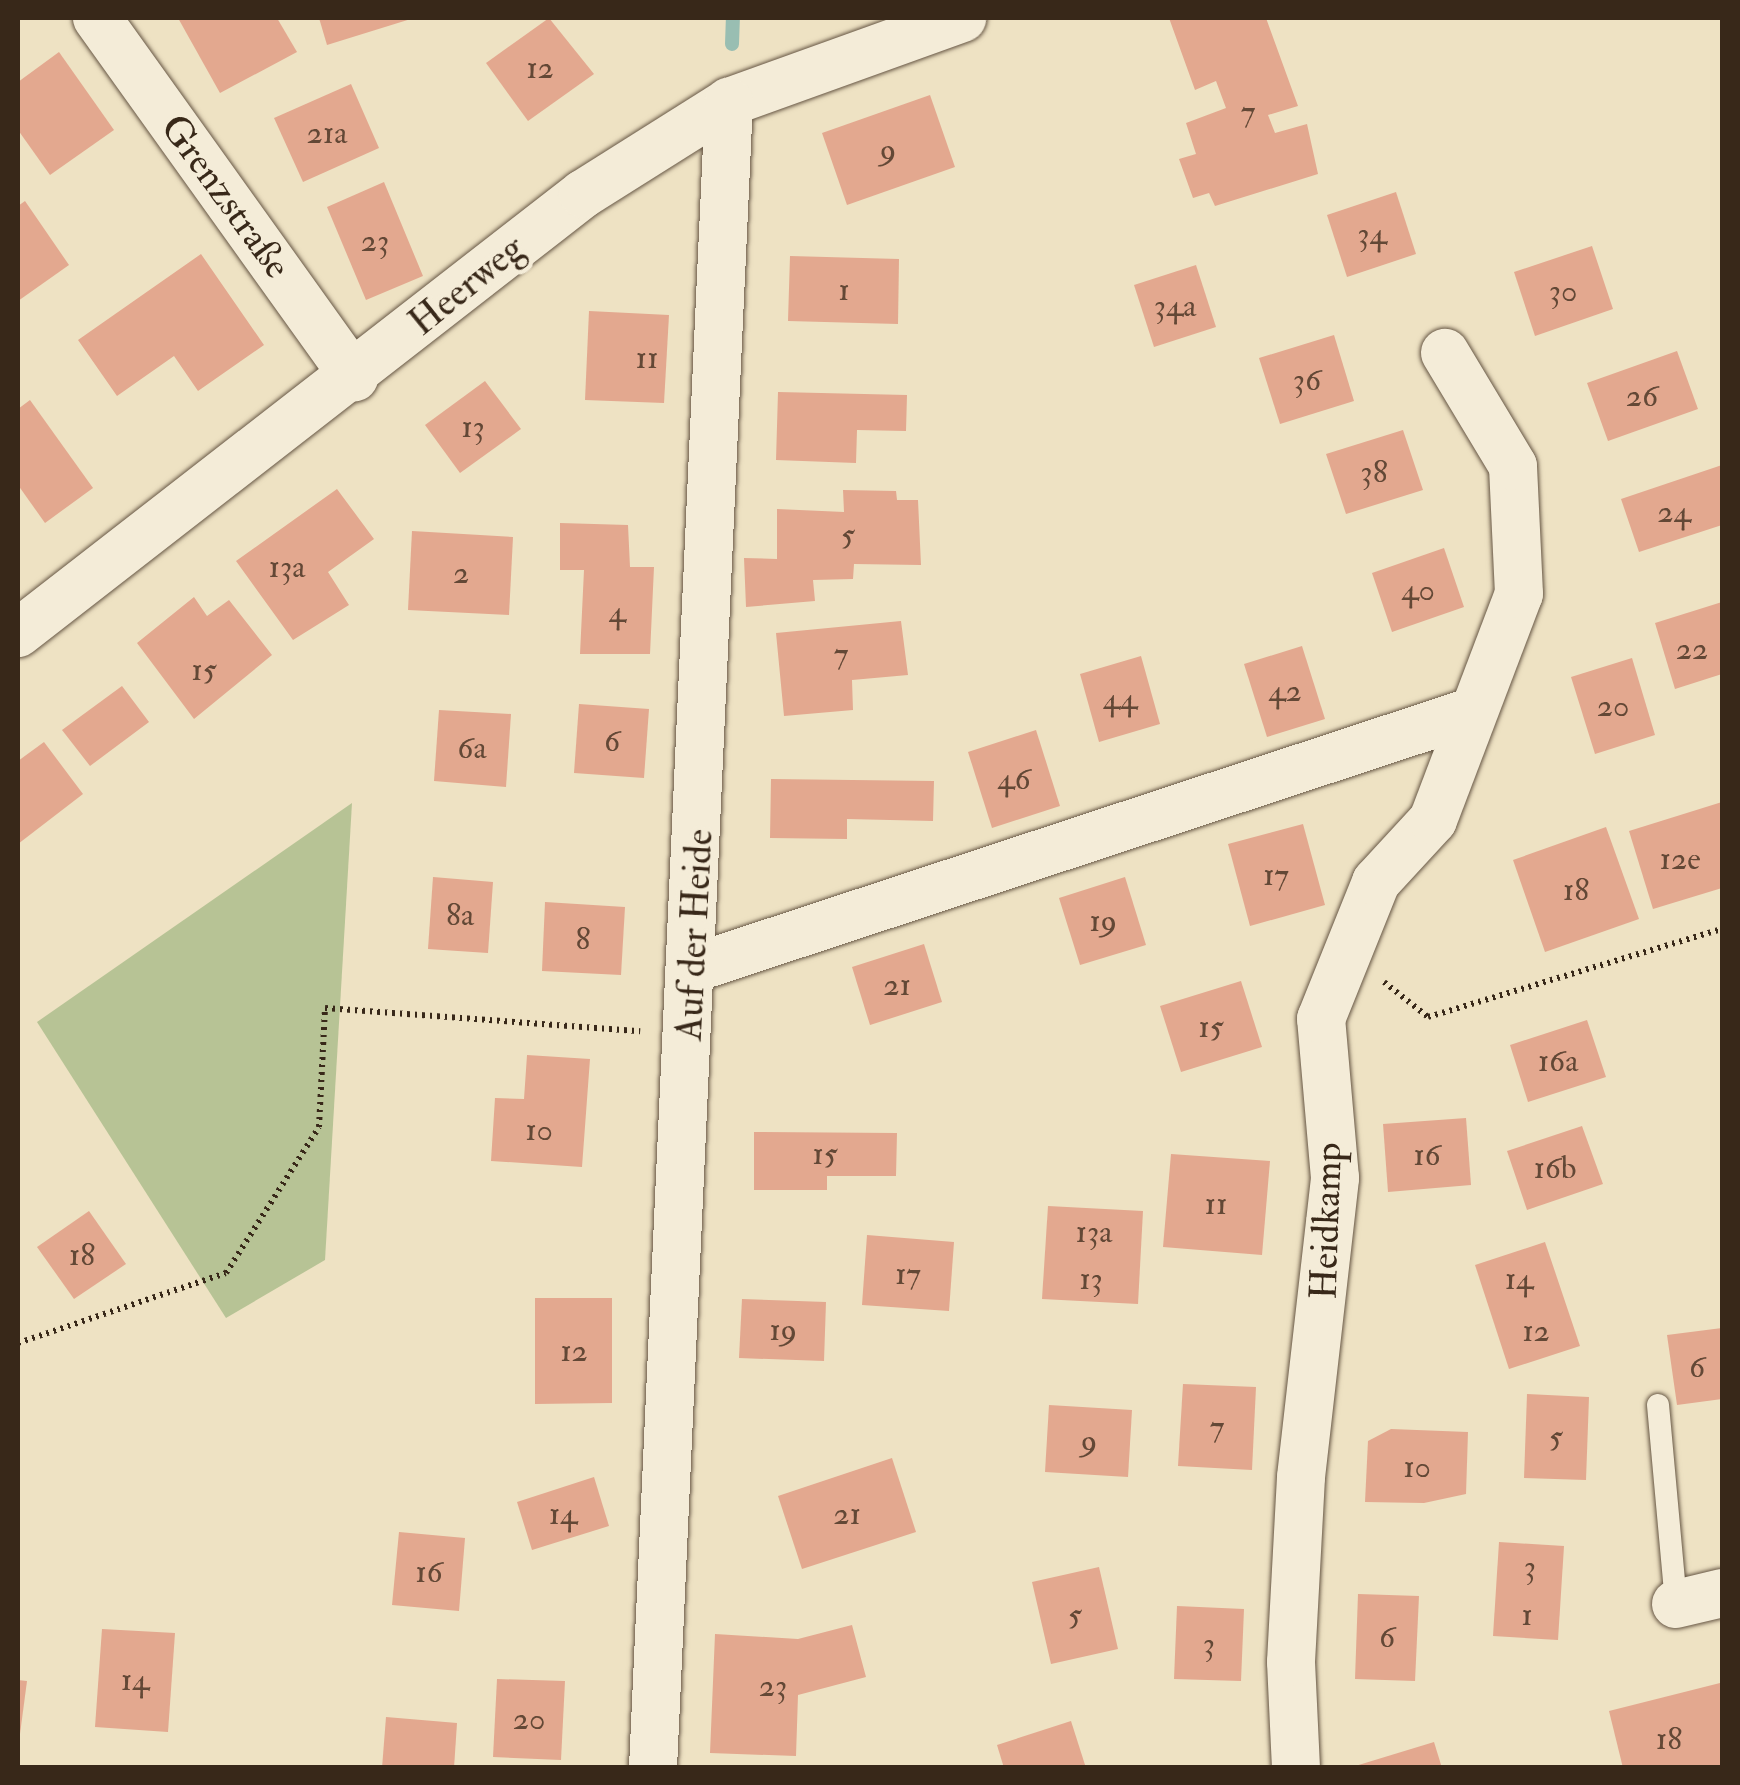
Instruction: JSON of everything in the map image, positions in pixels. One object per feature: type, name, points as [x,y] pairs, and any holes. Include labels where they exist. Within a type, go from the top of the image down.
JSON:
[{"type":"street","name":"Grenzstraße","points":[[97,18],[354,377]]},
{"type":"street","name":"Heerweg","points":[[18,633],[354,377],[582,194],[729,102],[962,18]]},
{"type":"street","name":"Auf der Heide","points":[[652,1768],[691,1034],[729,102]]},
{"type":"street","name":"Heidkamp","points":[[1296,1768],[1291,1662],[1301,1477],[1336,1178],[1320,1020],[1344,950],[1376,882],[1433,820],[1519,594],[1513,466],[1445,354]]},
{"type":"street","points":[[694,968],[1471,712]]},
{"type":"street","points":[[1676,1604],[1722,1594]]},
{"type":"lane","points":[[1658,1405],[1676,1604]]},
{"type":"path","points":[[1344,950],[1428,1016],[1722,928]]},
{"type":"path","points":[[18,1343],[226,1274],[319,1127],[325,1008],[691,1034]]},
{"type":"green space","points":[[352,803],[325,1260],[226,1318],[37,1022]]},
{"type":"building","points":[[178,18],[277,18],[297,52],[220,93]]},
{"type":"building","points":[[319,18],[414,18],[327,45]]},
{"type":"building","points":[[549,18],[594,74],[528,121],[486,63]]},
{"type":"building","points":[[1169,18],[1266,18],[1298,106],[1268,115],[1275,133],[1307,124],[1318,174],[1215,206],[1209,193],[1193,198],[1179,159],[1196,154],[1186,123],[1226,108],[1216,81],[1195,90]]},
{"type":"building","points":[[59,52],[114,130],[50,175],[18,130],[18,82]]},
{"type":"building","points":[[351,84],[379,148],[303,182],[274,118]]},
{"type":"building","points":[[930,95],[955,167],[847,205],[822,133]]},
{"type":"building","points":[[384,182],[423,276],[366,300],[327,207]]},
{"type":"building","points":[[1396,192],[1416,254],[1347,277],[1327,215]]},
{"type":"building","points":[[25,201],[69,265],[18,301],[18,206]]},
{"type":"building","points":[[1592,246],[1613,309],[1535,336],[1514,272]]},
{"type":"building","points":[[201,254],[264,345],[198,391],[174,356],[117,396],[78,340]]},
{"type":"building","points":[[790,256],[899,259],[898,324],[788,321]]},
{"type":"building","points":[[1196,265],[1216,327],[1154,347],[1134,285]]},
{"type":"building","points":[[589,311],[669,315],[664,403],[585,400]]},
{"type":"building","points":[[1334,335],[1354,401],[1280,424],[1259,358]]},
{"type":"building","points":[[1677,351],[1698,409],[1608,441],[1587,383]]},
{"type":"building","points":[[485,381],[521,429],[460,473],[425,425]]},
{"type":"building","points":[[778,392],[907,395],[906,431],[857,430],[856,463],[776,460]]},
{"type":"building","points":[[30,400],[93,488],[45,523],[18,485],[18,409]]},
{"type":"building","points":[[1403,430],[1423,490],[1346,514],[1326,454]]},
{"type":"building","points":[[1722,465],[1722,525],[1639,552],[1621,499]]},
{"type":"building","points":[[337,489],[374,539],[328,572],[349,605],[293,640],[236,561]]},
{"type":"building","points":[[843,490],[896,491],[897,500],[918,500],[921,565],[854,564],[853,579],[813,580],[815,601],[746,607],[744,558],[777,559],[777,509],[844,512]]},
{"type":"building","points":[[560,523],[628,525],[630,567],[654,567],[650,654],[580,654],[584,570],[560,570]]},
{"type":"building","points":[[412,531],[513,537],[509,615],[408,610]]},
{"type":"building","points":[[1444,548],[1464,607],[1392,632],[1372,573]]},
{"type":"building","points":[[194,597],[207,616],[229,600],[272,655],[194,719],[137,643]]},
{"type":"building","points":[[1722,602],[1722,674],[1675,689],[1655,623]]},
{"type":"building","points":[[901,621],[908,675],[852,680],[853,710],[784,716],[776,633]]},
{"type":"building","points":[[1302,646],[1325,719],[1267,737],[1244,664]]},
{"type":"building","points":[[1141,656],[1160,724],[1099,742],[1080,674]]},
{"type":"building","points":[[1632,658],[1655,735],[1595,754],[1571,677]]},
{"type":"building","points":[[122,686],[149,722],[90,766],[62,730]]},
{"type":"building","points":[[579,704],[649,709],[644,778],[574,773]]},
{"type":"building","points":[[439,710],[511,714],[506,787],[434,781]]},
{"type":"building","points":[[1036,730],[1060,806],[992,828],[968,752]]},
{"type":"building","points":[[44,742],[83,794],[18,844],[18,761]]},
{"type":"building","points":[[771,779],[934,781],[933,821],[847,819],[847,839],[770,838]]},
{"type":"building","points":[[1722,802],[1722,888],[1653,909],[1629,831]]},
{"type":"building","points":[[1303,824],[1325,905],[1250,926],[1228,844]]},
{"type":"building","points":[[1606,827],[1639,919],[1545,952],[1513,860]]},
{"type":"building","points":[[433,877],[493,882],[488,953],[428,949]]},
{"type":"building","points":[[1125,877],[1146,945],[1080,965],[1059,898]]},
{"type":"building","points":[[545,902],[625,907],[621,975],[542,971]]},
{"type":"building","points":[[924,944],[942,1002],[870,1025],[852,967]]},
{"type":"building","points":[[1241,981],[1262,1047],[1181,1072],[1160,1006]]},
{"type":"building","points":[[1587,1020],[1606,1077],[1528,1102],[1510,1045]]},
{"type":"building","points":[[527,1055],[590,1059],[582,1167],[491,1161],[495,1098],[524,1099]]},
{"type":"building","points":[[1466,1118],[1471,1185],[1388,1192],[1383,1124]]},
{"type":"building","points":[[1582,1126],[1603,1184],[1527,1210],[1507,1151]]},
{"type":"building","points":[[754,1132],[897,1133],[896,1176],[827,1176],[827,1190],[754,1190]]},
{"type":"building","points":[[1171,1154],[1270,1161],[1262,1255],[1163,1247]]},
{"type":"building","points":[[1048,1206],[1143,1211],[1138,1304],[1042,1299]]},
{"type":"building","points":[[89,1211],[126,1264],[74,1299],[37,1247]]},
{"type":"building","points":[[867,1235],[954,1242],[949,1311],[862,1305]]},
{"type":"building","points":[[1545,1242],[1580,1346],[1509,1369],[1475,1265]]},
{"type":"building","points":[[535,1298],[612,1298],[612,1403],[535,1404]]},
{"type":"building","points":[[742,1299],[826,1302],[824,1361],[739,1358]]},
{"type":"building","points":[[1722,1328],[1722,1399],[1677,1405],[1667,1335]]},
{"type":"building","points":[[1183,1384],[1256,1387],[1252,1470],[1178,1466]]},
{"type":"building","points":[[1527,1394],[1589,1397],[1586,1480],[1524,1478]]},
{"type":"building","points":[[1049,1405],[1132,1410],[1128,1477],[1045,1472]]},
{"type":"building","points":[[1391,1429],[1468,1432],[1466,1494],[1424,1503],[1365,1502],[1368,1441]]},
{"type":"building","points":[[892,1458],[916,1532],[802,1569],[778,1496]]},
{"type":"building","points":[[594,1477],[609,1526],[532,1550],[517,1502]]},
{"type":"building","points":[[399,1532],[465,1538],[459,1611],[392,1605]]},
{"type":"building","points":[[1499,1542],[1564,1546],[1558,1640],[1493,1636]]},
{"type":"building","points":[[1099,1567],[1118,1649],[1051,1664],[1032,1582]]},
{"type":"building","points":[[1358,1594],[1419,1596],[1415,1681],[1355,1679]]},
{"type":"building","points":[[1177,1606],[1244,1609],[1241,1681],[1174,1679]]},
{"type":"building","points":[[852,1625],[866,1677],[798,1695],[796,1756],[710,1753],[715,1634],[798,1639]]},
{"type":"building","points":[[102,1629],[175,1633],[168,1732],[95,1727]]},
{"type":"building","points":[[497,1679],[565,1681],[561,1760],[493,1757]]},
{"type":"building","points":[[18,1680],[27,1681],[20,1734],[18,1733]]},
{"type":"building","points":[[1720,1683],[1722,1768],[1623,1768],[1609,1711]]},
{"type":"building","points":[[386,1717],[457,1723],[454,1768],[382,1768]]},
{"type":"building","points":[[1071,1721],[1086,1768],[1004,1768],[997,1745]]},
{"type":"building","points":[[1434,1742],[1442,1768],[1352,1768],[1352,1767]]},
{"type":"waterway","points":[[732,44],[733,18]]}]
